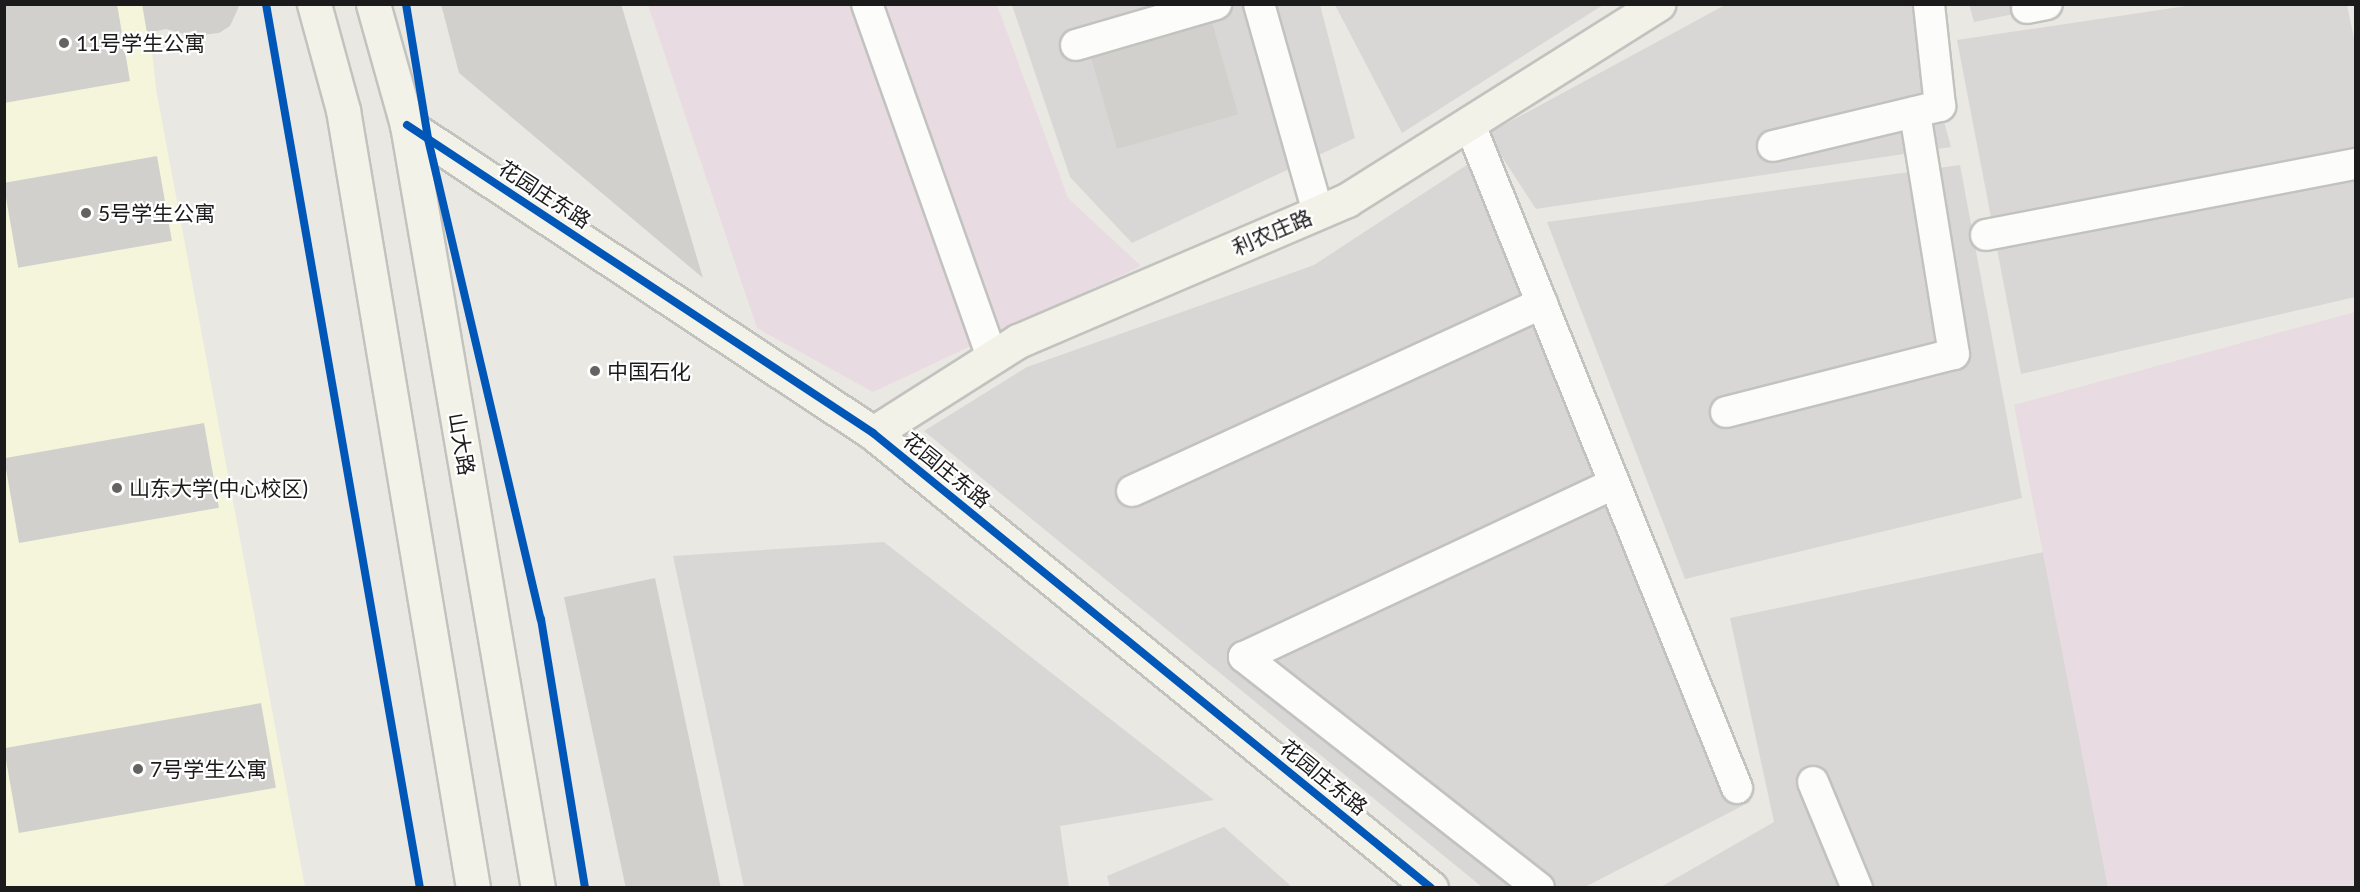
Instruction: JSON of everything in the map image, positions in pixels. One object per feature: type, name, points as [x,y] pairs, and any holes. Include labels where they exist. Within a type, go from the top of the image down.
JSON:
[{"type":"street","points":[[314,4],[343,110],[473,888]]},
{"type":"street","name":"山大路","points":[[373,4],[407,125],[538,888]]},
{"type":"street","points":[[867,4],[992,357]]},
{"type":"street","points":[[1076,45],[1216,4]]},
{"type":"street","points":[[1258,4],[1318,212]]},
{"type":"street","name":"利农庄路","points":[[873,433],[1018,342],[1347,200],[1658,4]]},
{"type":"street","points":[[1773,146],[1940,106],[1929,4]]},
{"type":"street","points":[[1726,412],[1954,354],[1915,112]]},
{"type":"street","name":"花园庄东路","points":[[407,125],[873,433],[1431,888]]},
{"type":"street","points":[[1474,135],[1737,788]]},
{"type":"street","points":[[1986,235],[2355,164]]},
{"type":"street","points":[[1132,491],[1542,303]]},
{"type":"street","points":[[1539,888],[1244,657],[1614,484]]},
{"type":"street","points":[[1813,782],[1857,888]]},
{"type":"shaded area","points":[[1912,4],[1951,147],[1536,209],[1487,134],[1725,5]]},
{"type":"shaded area","points":[[1969,4],[2059,5],[1974,22]]},
{"type":"shaded area","name":"山东大学(中心校区)","points":[[5,5],[147,5],[156,89],[305,887],[5,888]]},
{"type":"shaded area","points":[[648,5],[997,5],[1068,198],[1141,266],[873,392],[757,328]]},
{"type":"shaded area","points":[[1012,5],[1320,5],[1355,138],[1132,243],[1070,177]]},
{"type":"shaded area","points":[[1335,5],[1603,5],[1402,133]]},
{"type":"shaded area","points":[[2193,5],[2347,5],[2356,48],[2355,297],[2021,374],[1957,40]]},
{"type":"shaded area","points":[[1485,153],[1750,802],[1585,887],[1482,887],[924,431],[1027,367],[1314,265]]},
{"type":"shaded area","points":[[1960,165],[2022,498],[1685,579],[1547,222]]},
{"type":"shaded area","points":[[2355,312],[2355,887],[2108,887],[2014,405]]},
{"type":"shaded area","points":[[884,542],[1214,800],[1060,826],[1069,887],[744,887],[673,556]]},
{"type":"shaded area","points":[[2044,552],[2108,887],[1659,888],[1774,822],[1730,618]]},
{"type":"shaded area","points":[[1224,827],[1292,887],[1110,887],[1107,876]]},
{"type":"building","name":"11号学生公寓","points":[[4,4],[117,4],[130,81],[4,103]]},
{"type":"building","points":[[142,4],[240,4],[230,26],[219,33],[192,36],[166,29],[147,33]]},
{"type":"building","points":[[441,4],[621,4],[703,278],[459,73]]},
{"type":"building","points":[[1211,19],[1238,114],[1117,149],[1090,54]]},
{"type":"building","name":"5号学生公寓","points":[[157,156],[172,241],[18,268],[4,183]]},
{"type":"building","points":[[204,423],[219,508],[19,543],[4,458]]},
{"type":"building","points":[[655,578],[721,888],[626,888],[564,597]]},
{"type":"building","name":"7号学生公寓","points":[[261,703],[276,788],[19,833],[4,748]]},
{"type":"cycle path","points":[[266,4],[420,888]]},
{"type":"cycle path","points":[[406,4],[428,139],[541,619],[585,888]]},
{"type":"cycle path","points":[[407,125],[873,433],[1431,888]]},
{"type":"place","name":"11号学生公寓","points":[[64,43]]},
{"type":"place","name":"5号学生公寓","points":[[86,213]]},
{"type":"place","name":"中国石化","points":[[595,371]]},
{"type":"place","name":"山东大学(中心校区)","points":[[117,488]]},
{"type":"place","name":"7号学生公寓","points":[[138,769]]}]
